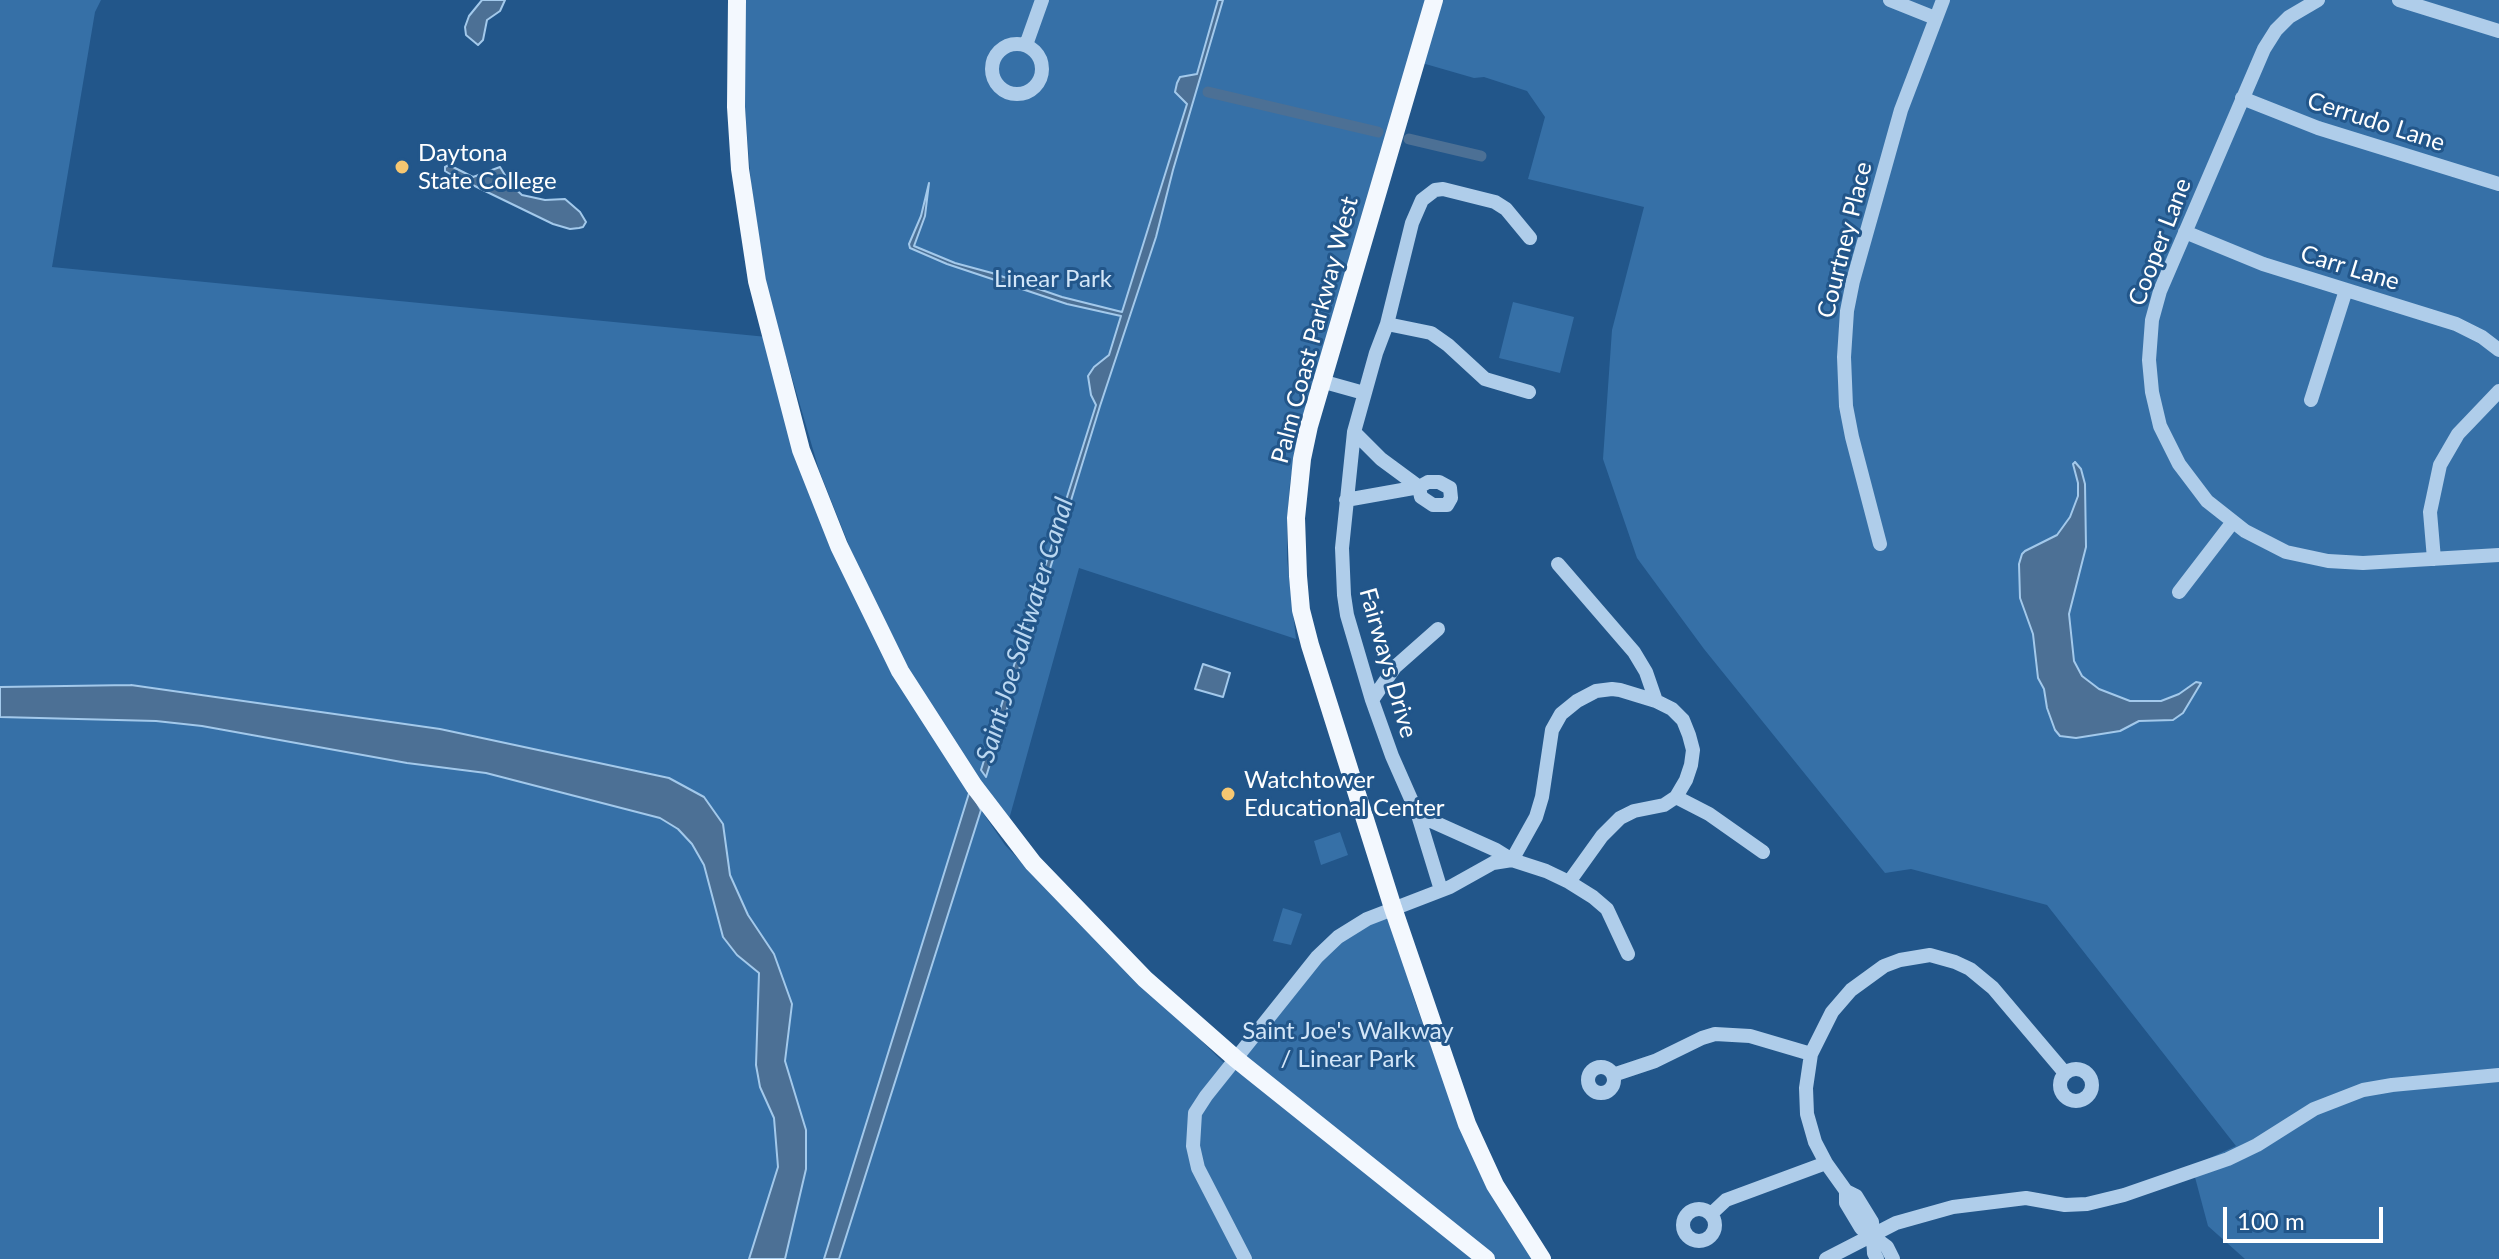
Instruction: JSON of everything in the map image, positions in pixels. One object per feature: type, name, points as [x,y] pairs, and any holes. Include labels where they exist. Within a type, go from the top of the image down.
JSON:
[{"type":"main road","points":[[737,0],[740,169],[757,281],[801,450],[839,546],[900,671],[959,763],[1033,863],[1145,979],[1236,1059],[1486,1259]]},
{"type":"main road","name":"Palm Coast Parkway West","points":[[1434,0],[1304,445],[1296,557],[1301,610],[1318,673],[1393,908],[1467,1124],[1495,1185],[1542,1259]]},
{"type":"street","points":[[1026,45],[1042,0]]},
{"type":"street","points":[[1890,0],[1935,18]]},
{"type":"street","name":"Courtney Place","points":[[1880,544],[1849,424],[1844,374],[1845,326],[1853,281],[1896,129],[1943,0]]},
{"type":"street","name":"Cooper Lane","points":[[2318,0],[2297,11],[2276,30],[2264,49],[2160,291],[2152,320],[2149,360],[2160,426],[2179,464],[2207,501],[2232,523],[2273,546],[2314,559],[2363,563],[2499,555]]},
{"type":"street","points":[[2399,0],[2499,31]]},
{"type":"street","name":"Cerrudo Lane","points":[[2242,98],[2318,128],[2499,184]]},
{"type":"street","name":"Fairways Drive","points":[[1441,890],[1418,815],[1372,700],[1347,615],[1342,548],[1354,432],[1387,324],[1417,208],[1422,200],[1435,190],[1454,190],[1499,204],[1530,238]]},
{"type":"street","name":"Carr Lane","points":[[2185,232],[2263,264],[2456,324],[2499,350]]},
{"type":"street","points":[[2311,400],[2346,290]]},
{"type":"street","points":[[1387,324],[1431,333],[1485,379],[1529,392]]},
{"type":"street","points":[[1321,381],[1364,393]]},
{"type":"street","points":[[2434,559],[2430,512],[2440,465],[2458,434],[2499,391]]},
{"type":"street","points":[[1346,500],[1419,487],[1381,459],[1354,432]]},
{"type":"street","points":[[2179,592],[2232,523]]},
{"type":"street","points":[[1558,564],[1634,652],[1646,672],[1656,701]]},
{"type":"street","points":[[1372,700],[1395,667],[1438,629]]},
{"type":"street","points":[[1512,860],[1536,817],[1542,797],[1549,742],[1561,714],[1577,701],[1605,689],[1620,690],[1672,709],[1683,720],[1693,750],[1689,773],[1676,797],[1664,805],[1634,811],[1620,818],[1602,836],[1569,882]]},
{"type":"street","points":[[1676,797],[1709,814],[1763,852]]},
{"type":"street","points":[[1418,815],[1512,860],[1546,871],[1601,902],[1628,954]]},
{"type":"street","points":[[1245,1259],[1198,1168],[1193,1146],[1193,1124],[1198,1106],[1331,943],[1356,925],[1393,908],[1441,890],[1493,863],[1512,860]]},
{"type":"street","points":[[1877,1259],[1872,1222],[1856,1196],[1846,1191],[1826,1163],[1815,1142],[1807,1114],[1806,1088],[1811,1054],[1832,1012],[1861,981],[1900,960],[1930,955],[1955,962],[1983,979],[2065,1073]]},
{"type":"street","points":[[1613,1075],[1655,1061],[1715,1034],[1750,1036],[1811,1054]]},
{"type":"street","points":[[1826,1259],[1872,1234],[1918,1216],[1967,1204],[2031,1198],[2076,1205],[2111,1199],[2228,1159],[2257,1145],[2314,1109],[2350,1094],[2392,1085],[2499,1075]]},
{"type":"street","points":[[1711,1214],[1726,1200],[1826,1163]]},
{"type":"street","points":[[1872,1234],[1887,1247],[1893,1259]]},
{"type":"green space","points":[[0,0],[101,0],[95,12],[52,267],[767,337],[796,451],[970,789],[824,1259],[785,1259],[806,1169],[806,1130],[748,915],[730,875],[723,824],[704,797],[669,778],[440,729],[131,685],[0,687]]},
{"type":"green space","name":"Linear Park","points":[[744,0],[1428,0],[1300,428],[1290,483],[1287,523],[1287,559],[1296,639],[1079,568],[1008,823],[924,697],[885,626],[819,470],[767,292],[751,185],[745,109]]},
{"type":"green space","points":[[1441,0],[2499,0],[2499,1259],[2245,1259],[2208,1226],[2192,1166],[2236,1146],[2047,905],[1911,869],[1885,873],[1704,649],[1637,558],[1603,459],[1612,330],[1644,207],[1528,179],[1545,117],[1527,91],[1484,77],[1474,78],[1422,63]]},
{"type":"green space","points":[[1513,302],[1574,317],[1560,373],[1499,358]]},
{"type":"green space","points":[[0,717],[156,721],[202,726],[407,763],[486,773],[660,818],[678,829],[692,844],[704,865],[737,956],[759,973],[756,1065],[760,1087],[774,1118],[778,1167],[749,1259],[0,1259]]},
{"type":"green space","points":[[981,810],[1005,845],[1223,1062],[1271,1095],[1476,1259],[839,1259]]},
{"type":"green space","points":[[1340,832],[1348,855],[1321,865],[1314,841]]},
{"type":"green space","points":[[1283,908],[1302,914],[1291,945],[1273,941]]},
{"type":"green space","name":"Saint Joe's Walkway / Linear Park","points":[[1389,915],[1413,996],[1457,1119],[1535,1259],[1495,1259],[1245,1058],[1340,939]]},
{"type":"shaded area","points":[[482,0],[505,0],[500,11],[487,20],[483,40],[478,45],[466,35],[465,27],[469,16]]},
{"type":"shaded area","points":[[1218,0],[1223,0],[1156,237],[1100,406],[986,777],[981,770],[1096,405],[1088,376],[1109,355],[1121,316],[1067,304],[947,264],[910,248],[909,244],[921,216],[929,183],[925,216],[914,246],[955,263],[1062,297],[1122,312],[1187,104],[1175,92],[1177,83],[1180,77],[1197,74]]},
{"type":"shaded area","points":[[449,165],[473,177],[500,167],[511,185],[522,195],[545,200],[565,199],[586,222],[583,227],[570,229],[553,224],[450,174],[445,171]]},
{"type":"shaded area","points":[[2075,462],[2081,469],[2085,484],[2086,547],[2069,614],[2074,661],[2082,676],[2099,689],[2130,701],[2161,701],[2179,694],[2196,682],[2201,683],[2183,713],[2173,720],[2139,721],[2120,731],[2076,738],[2060,736],[2047,708],[2044,689],[2038,678],[2033,634],[2020,598],[2019,564],[2025,551],[2057,535],[2070,517],[2078,496]]},
{"type":"shaded area","points":[[1203,664],[1230,673],[1223,697],[1195,689]]},
{"type":"shaded area","points":[[131,685],[440,729],[669,778],[704,797],[723,824],[730,875],[748,915],[774,954],[792,1004],[785,1061],[806,1130],[806,1169],[785,1259],[749,1259],[778,1167],[774,1118],[760,1087],[756,1065],[759,973],[737,955],[723,937],[704,865],[692,844],[678,829],[660,818],[486,773],[407,763],[202,726],[156,721],[0,717],[0,687]]},
{"type":"shaded area","points":[[970,790],[981,810],[839,1259],[824,1259]]},
{"type":"waterway","points":[[1208,92],[1378,132]]},
{"type":"waterway","points":[[1409,139],[1481,156]]},
{"type":"place","name":"Daytona State College","points":[[402,167]]},
{"type":"place","name":"Watchtower Educational Center","points":[[1228,794]]},
{"type":"water label","name":"Saint Joe Saltwater Canal","points":[[1025,630]]}]
